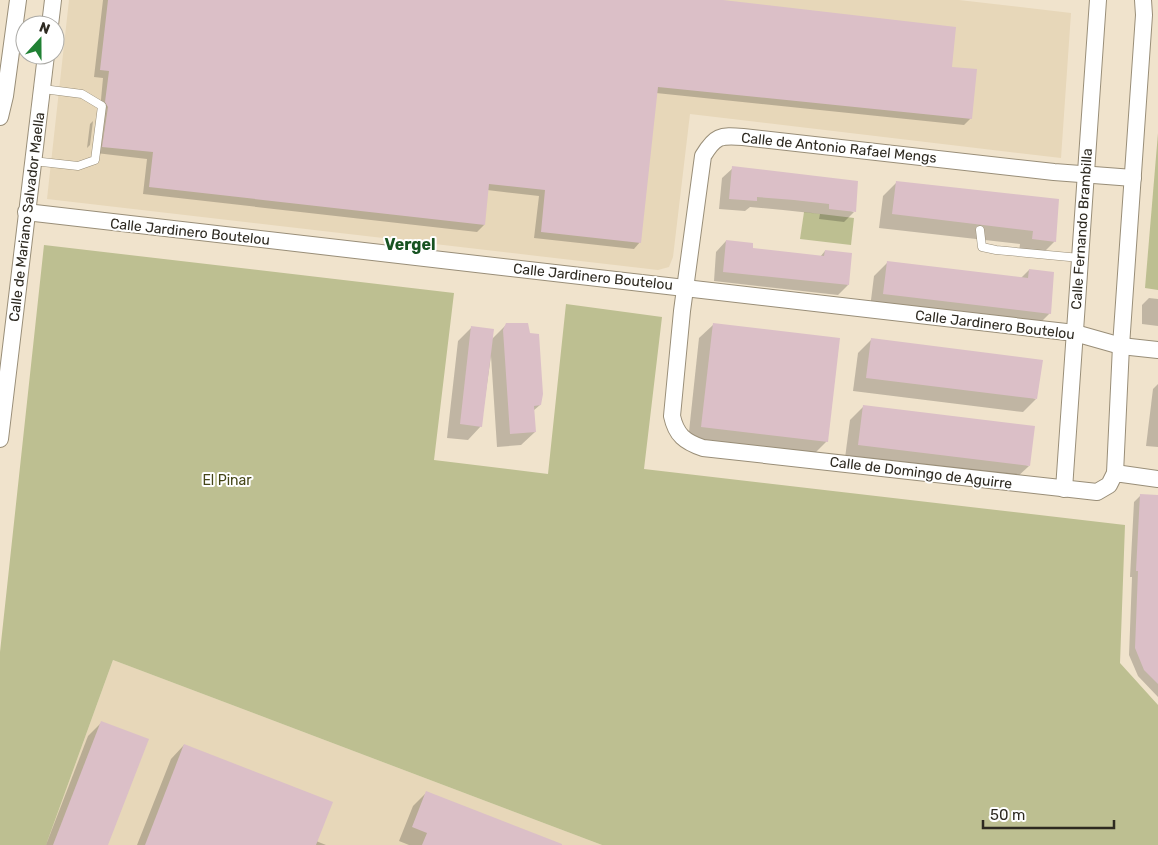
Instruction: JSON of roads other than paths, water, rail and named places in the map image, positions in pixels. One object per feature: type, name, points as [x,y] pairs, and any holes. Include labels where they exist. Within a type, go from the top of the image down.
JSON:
[{"type":"street","points":[[0,117],[6,96],[18,0]]},
{"type":"street","points":[[51,15],[53,0]]},
{"type":"street","name":"Calle Fernando Brambilla","points":[[1064,489],[1098,0]]},
{"type":"street","points":[[1143,0],[1144,15],[1121,346],[1115,473],[1158,479]]},
{"type":"street","name":"Calle de Mariano Salvador Maella","points":[[0,439],[45,65]]},
{"type":"street","name":"Calle de Antonio Rafael Mengs","points":[[679,435],[674,427],[672,416],[685,287],[703,156],[712,141],[725,135],[1086,175],[1132,178]]},
{"type":"street","name":"Calle Jardinero Boutelou","points":[[26,212],[1075,333],[1121,346],[1158,350]]},
{"type":"street","name":"Calle de Domingo de Aguirre","points":[[679,435],[688,443],[703,448],[1097,492],[1109,484],[1115,473]]},
{"type":"lane","points":[[33,161],[78,166],[95,160],[102,106],[82,94],[43,89]]},
{"type":"lane","points":[[980,230],[982,247],[1080,258]]},
{"type":"district","name":"Vergel","points":[[410,244]]},
{"type":"park label","name":"El Pinar","points":[[227,480]]}]
